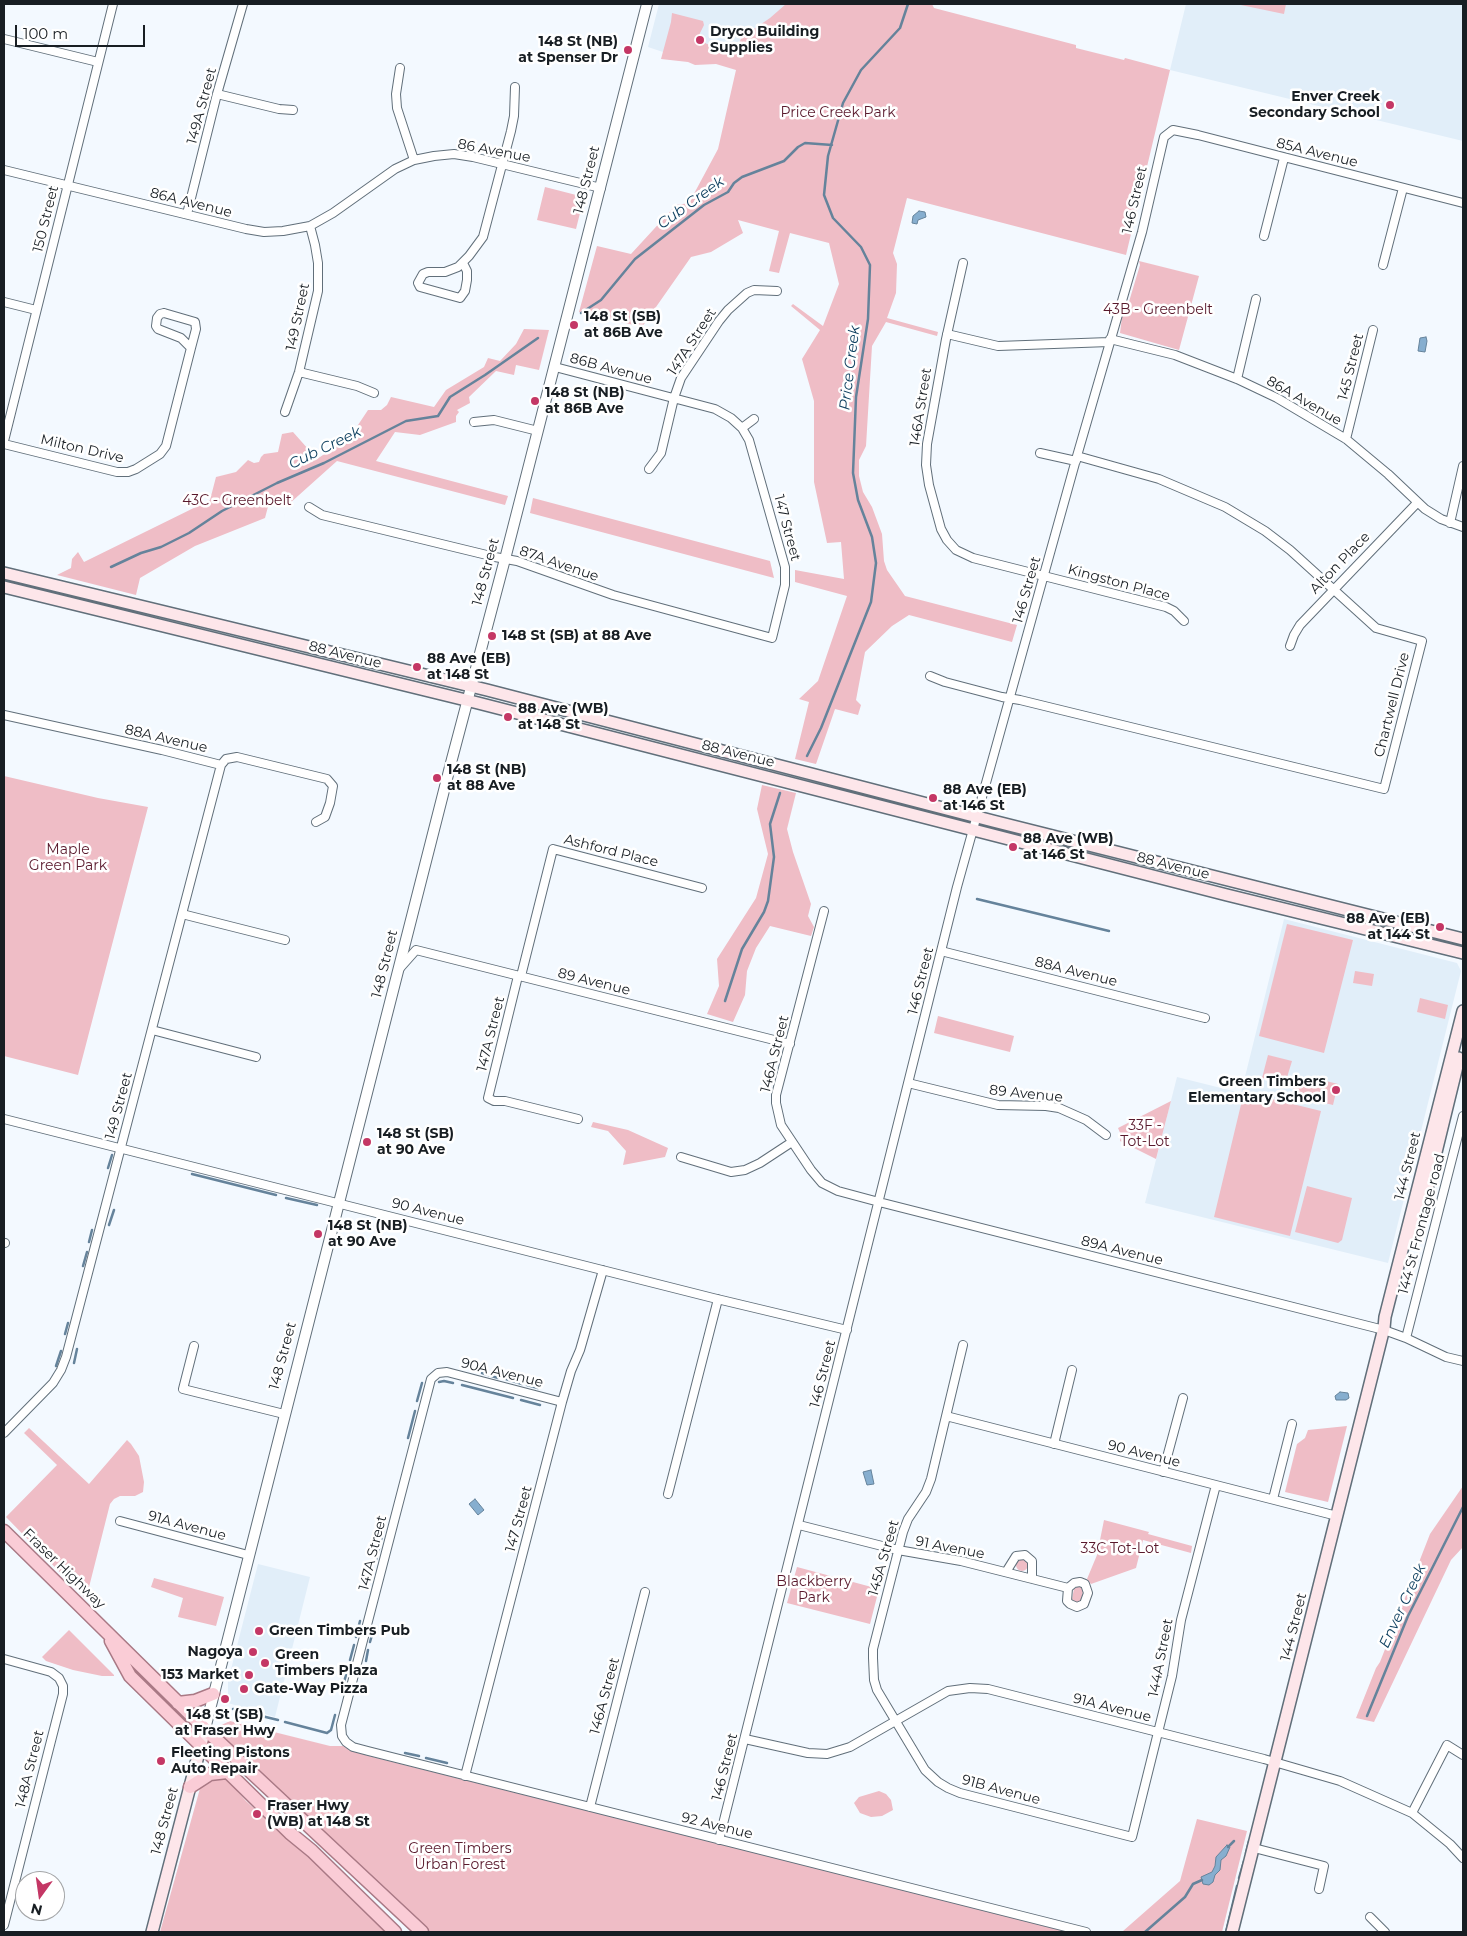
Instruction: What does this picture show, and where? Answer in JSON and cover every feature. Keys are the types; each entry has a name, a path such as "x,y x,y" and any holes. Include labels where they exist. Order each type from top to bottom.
{"main road":[{"name":"88 Avenue","path":"4,573 471,686 977,817 1463,939"},
{"name":"88 Avenue","path":"4,587 467,700 1227,895 1463,953"},
{"name":"144 Street","path":"1232,1932 1463,1011"},
{"name":"144 Street","path":"1384,1329 1390,1321 1406,1258 1417,1226 1463,1037"},
{"name":"Fraser Highway","path":"4,1531 205,1729 422,1932"},
{"name":"Fraser Highway","path":"103,1628 130,1676 227,1772 395,1932"},
{"path":"178,1703 195,1701 214,1694"},
{"name":"148 Street","path":"152,1932 205,1729"},
{"path":"190,1787 210,1774 227,1772"}],"street":[{"name":"150 Street","path":"4,443 113,4"},
{"name":"149A Street","path":"187,214 217,94 243,4"},
{"name":"148 Street","path":"205,1729 284,1414 400,968 467,700 506,559 647,4"},
{"path":"4,39 98,62"},
{"path":"400,68 396,94 397,108 414,160"},
{"path":"463,262 468,280 463,296 457,298 420,287 418,282 423,274 428,272 445,272 458,267 483,237 514,116 515,87"},
{"path":"217,94 279,109 293,110"},
{"name":"85A Avenue","path":"1165,134 1173,130 1184,132 1463,203"},
{"name":"146 Street","path":"719,1840 941,951 1044,576 1142,232 1165,134"},
{"name":"86 Avenue","path":"310,226 339,209 388,173 414,160 434,156 454,154 601,188"},
{"path":"1264,236 1284,158"},
{"name":"86A Avenue","path":"4,170 254,231 278,231 310,226"},
{"path":"1383,265 1403,188"},
{"name":"149 Street","path":"285,412 299,372 318,287 318,263 310,226"},
{"name":"146A Street","path":"956,550 946,540 941,529 931,495 926,465 929,427 963,263"},
{"name":"147A Street","path":"649,469 661,453 674,398 681,378 728,310 740,298 754,290 777,291"},
{"path":"1237,379 1256,299"},
{"path":"4,302 36,310"},
{"name":"Milton Drive","path":"4,443 117,472 128,472 136,469 160,454 166,446 196,329 195,322 164,313 159,315 156,322 158,329 181,338 191,348"},
{"name":"145 Street","path":"1346,439 1373,330"},
{"name":"86A Avenue","path":"947,334 998,346 1110,341 1175,355 1237,379 1277,398 1346,439 1388,474 1416,503 1433,515 1450,523 1463,526"},
{"name":"86B Avenue","path":"555,367 720,411 742,428"},
{"path":"299,372 357,386 374,393"},
{"path":"742,428 754,419"},
{"path":"474,422 494,420 538,431"},
{"name":"147 Street","path":"742,428 749,440 785,566 785,585 772,638"},
{"path":"1040,454 1077,458"},
{"name":"Chartwell Drive","path":"1010,698 1384,788 1422,641 1376,628 1302,560 1265,531 1225,507 1159,478 1077,458"},
{"path":"1450,523 1463,466"},
{"name":"Alton Place","path":"1290,646 1300,624 1416,503"},
{"name":"87A Avenue","path":"309,508 322,515 517,561 622,598 772,638"},
{"name":"Kingston Place","path":"956,550 973,558 1166,607 1174,611 1184,621"},
{"path":"930,676 945,682 1010,698"},
{"name":"88A Avenue","path":"4,715 162,750 220,765 228,758 237,757 327,779 333,786 330,802 325,817 316,822"},
{"name":"149 Street","path":"4,1433 46,1390 61,1370 71,1340 220,765"},
{"name":"Ashford Place","path":"519,976 553,849 702,888"},
{"name":"146A Street","path":"792,1142 778,1119 776,1103 824,911"},
{"path":"182,914 286,940"},
{"name":"89 Avenue","path":"400,968 416,950 790,1044"},
{"name":"88A Avenue","path":"941,951 1205,1018"},
{"name":"147A Street","path":"519,976 488,1098 494,1101 505,1101 578,1119"},
{"path":"152,1030 256,1057"},
{"name":"89 Avenue","path":"908,1083 998,1105 1059,1108 1086,1120 1106,1135"},
{"name":"144 St Frontage road","path":"1406,1338 1463,1116"},
{"name":"90 Avenue","path":"4,1119 847,1330"},
{"path":"681,1158 731,1172 745,1170 760,1163 792,1142"},
{"name":"89A Avenue","path":"792,1142 822,1183 838,1191 1384,1329 1446,1357 1463,1361"},
{"name":"147 Street","path":"465,1776 562,1402 571,1371 580,1350 603,1270"},
{"path":"668,1494 718,1299"},
{"name":"145A Street","path":"896,1721 877,1690 873,1669 873,1649 905,1525 926,1492 931,1479 963,1345"},
{"path":"194,1346 183,1389 284,1414"},
{"path":"1054,1444 1072,1370"},
{"name":"90A Avenue","path":"435,1375 447,1372 562,1402"},
{"name":"147A Street","path":"344,1739 341,1725 429,1384 435,1375"},
{"path":"1164,1472 1183,1398"},
{"name":"90 Avenue","path":"946,1416 1337,1516"},
{"path":"1273,1499 1292,1424"},
{"name":"144A Street","path":"1132,1837 1172,1676 1181,1620 1216,1485"},
{"name":"91A Avenue","path":"120,1521 248,1555"},
{"name":"91 Avenue","path":"798,1525 898,1550 961,1561 1068,1588"},
{"path":"1006,1572 1016,1556 1025,1555 1032,1562 1032,1579"},
{"name":"146A Street","path":"590,1807 646,1592"},
{"name":"148A Street","path":"4,1658 52,1672 59,1678 63,1686 4,1925"},
{"name":"91A Avenue","path":"745,1739 808,1753 827,1754 850,1747 948,1691 962,1688 994,1690 1275,1762 1340,1781 1412,1813 1450,1844 1463,1858"},
{"name":"91B Avenue","path":"896,1721 925,1770 948,1788 960,1793 1132,1837"},
{"name":"92 Avenue","path":"344,1739 350,1745 357,1748 1086,1932"},
{"path":"1412,1813 1447,1745 1463,1755"},
{"path":"1254,1848 1324,1866 1319,1889"},
{"path":"1370,1917 1385,1932"}],"shaded area":[{"name":"Dryco Building Supplies","path":"659,4 799,4 735,67 666,53 648,47"},
{"name":"Enver Creek Secondary School","path":"1186,4 1463,4 1463,141 1170,70"},
{"name":"Green Timbers Elementary School","path":"1284,919 1457,963 1461,971 1388,1263 1145,1203 1177,1077 1241,1093"},
{"path":"258,1564 310,1577 275,1717 228,1703 228,1681"}],"green space":[{"name":"Price Creek Park","path":"786,4 932,4 934,8 1076,45 1076,48 1170,70 1126,255 907,198 893,253 897,264 896,293 887,318 938,332 937,336 886,322 872,346 866,446 859,460 859,476 863,492 872,507 882,534 884,561 887,570 905,596 1017,625 1012,642 909,615 892,626 865,652 856,700 861,705 858,715 835,709 816,764 795,759 809,702 799,699 818,681 847,596 795,582 795,570 844,579 841,542 827,543 814,482 814,401 802,359 820,330 791,306 793,304 823,326 839,284 829,243 790,233 779,273 769,271 779,231 738,220 743,233 711,252 691,257 642,327 579,312 597,246 631,254 676,205 689,203 718,149 736,70 716,64 695,65 688,62 661,59 672,13 703,21 704,25 699,35 700,40 707,44 733,49 738,45 742,37 770,18"},
{"path":"1236,4 1286,4 1284,14"},
{"path":"545,187 584,197 576,229 537,220"},
{"name":"43B - Greenbelt","path":"1139,261 1199,276 1179,350 1120,333 1122,317 1125,315 1140,265"},
{"name":"43C - Greenbelt","path":"524,329 549,330 539,370 516,365 514,375 496,371 469,397 470,403 457,410 459,412 456,416 456,422 420,435 395,432 376,461 508,496 505,505 337,461 289,504 270,499 265,518 195,546 140,578 136,595 57,575 71,568 72,559 78,552 84,562 210,500 216,477 236,472 248,460 254,463 259,462 264,454 278,452 282,434 293,432 317,459 350,437 368,410 381,410 387,405 391,397 434,407 446,390 484,367 488,358 500,361 516,344"},
{"path":"533,498 770,561 774,578 530,513"},
{"name":"Maple Green Park","path":"4,776 98,798 148,807 78,1075 4,1056"},
{"path":"762,785 796,793 787,829 811,904 808,916 814,927 811,936 770,926 756,948 747,971 745,995 733,1022 707,1014 719,986 717,959 756,898 768,854 757,809"},
{"path":"1287,924 1353,940 1324,1053 1259,1036"},
{"path":"1355,971 1374,974 1372,986 1353,983"},
{"path":"1420,998 1448,1005 1445,1019 1417,1012"},
{"path":"938,1016 1014,1036 1010,1052 934,1033"},
{"path":"1268,1055 1292,1061 1285,1084 1262,1078"},
{"path":"1295,1080 1324,1088 1326,1081 1338,1084 1333,1105 1292,1095"},
{"path":"1244,1092 1321,1111 1290,1236 1214,1217"},
{"name":"33F - Tot-Lot","path":"1171,1101 1156,1159 1120,1141 1121,1135 1118,1128"},
{"path":"593,1122 628,1130 668,1148 665,1157 623,1165 626,1151 608,1131 591,1127"},
{"path":"1307,1186 1352,1198 1342,1240 1338,1243 1295,1232"},
{"path":"1347,1426 1328,1502 1285,1492 1297,1444 1305,1438 1308,1430"},
{"path":"29,1428 89,1484 127,1440 139,1456 144,1482 143,1492 135,1496 120,1496 110,1504 86,1599 6,1517 57,1465 24,1433"},
{"path":"1463,1486 1463,1547 1451,1560 1374,1722 1356,1718 1430,1534"},
{"name":"33C Tot-Lot","path":"1104,1520 1192,1546 1191,1553 1143,1540 1136,1568 1091,1584 1087,1579 1097,1555"},
{"path":"1020,1559 1024,1559 1028,1565 1024,1571 1020,1571 1016,1567 1016,1563"},
{"name":"Blackberry Park","path":"797,1567 879,1589 870,1624 787,1603"},
{"path":"154,1578 224,1597 216,1626 178,1617 183,1598 151,1587"},
{"path":"1081,1587 1083,1591 1081,1601 1076,1603 1072,1599 1074,1589"},
{"path":"69,1630 114,1676 102,1676 73,1670 46,1661 42,1657"},
{"name":"Green Timbers Urban Forest","path":"230,1721 330,1746 343,1746 355,1752 373,1757 1070,1932 426,1932 218,1733 217,1727"},
{"path":"211,1778 228,1780 246,1801 392,1932 160,1932 200,1788"},
{"path":"879,1791 886,1794 891,1800 893,1810 882,1816 871,1817 860,1813 854,1803 859,1797"},
{"path":"1197,1819 1247,1831 1222,1932 1123,1931 1180,1881"}],"water":[{"path":"919,211 925,212 926,217 918,220 917,224 912,223 913,216"},
{"path":"1426,337 1425,352 1418,351 1420,338"},
{"path":"1340,1392 1348,1393 1349,1398 1346,1400 1336,1400 1335,1396"},
{"path":"871,1470 874,1484 867,1485 863,1472"},
{"path":"475,1499 484,1510 478,1515 469,1504"},
{"path":"1227,1845 1230,1847 1226,1856 1221,1860 1220,1870 1215,1875 1213,1882 1209,1885 1203,1884 1201,1877 1212,1872 1216,1857"}],"waterway":[{"name":"Price Creek","path":"807,756 821,728 871,602 876,563 872,537 858,500 853,473 856,397 868,319 870,265 861,247 833,218 824,195 828,156 843,103 861,70 900,28 908,4"},
{"name":"Cub Creek","path":"581,313 601,300 635,259 704,205 728,192 734,183 742,177 784,161 798,147 805,143 832,145"},
{"name":"Cub Creek","path":"111,567 141,553 161,547 189,533 222,511 277,483 324,463 406,421 438,416 450,397 538,338"},
{"name":"Price Creek","path":"725,1001 742,949 764,912 768,901 774,857 770,824 780,793"},
{"path":"977,899 1109,931"},
{"path":"108,1168 112,1155"},
{"path":"192,1174 276,1195"},
{"path":"286,1198 317,1205"},
{"path":"109,1225 114,1210"},
{"path":"380,1221 404,1227"},
{"path":"89,1242 92,1230"},
{"path":"83,1266 87,1252"},
{"path":"65,1334 68,1323"},
{"path":"74,1363 77,1349"},
{"path":"56,1366 61,1351"},
{"path":"482,1373 498,1378"},
{"path":"506,1379 522,1384"},
{"path":"439,1382 453,1383"},
{"path":"417,1401 422,1383"},
{"path":"462,1385 513,1398"},
{"path":"527,1385 538,1388"},
{"path":"521,1400 540,1405"},
{"path":"408,1438 415,1411"},
{"name":"Enver Creek","path":"1367,1716 1408,1616 1463,1507"},
{"path":"376,1560 383,1532"},
{"path":"356,1637 360,1621"},
{"path":"370,1642 374,1628"},
{"path":"350,1660 354,1645"},
{"path":"366,1661 368,1650"},
{"path":"344,1682 348,1668"},
{"path":"357,1692 359,1686"},
{"path":"233,1709 278,1720"},
{"path":"285,1722 327,1733 331,1730 335,1715"},
{"path":"405,1753 419,1756"},
{"path":"426,1758 447,1763"},
{"name":"Enver Creek","path":"1228,1847 1234,1841"},
{"path":"1246,1853 1249,1841"},
{"path":"1239,1878 1244,1861"},
{"name":"Enver Creek","path":"1145,1932 1185,1897 1193,1884 1202,1880"},
{"path":"1226,1932 1237,1886"}],"place":[{"name":"Dryco Building Supplies","path":"700,40"},
{"name":"148 St (NB) at Spenser Dr","path":"628,50"},
{"name":"Enver Creek Secondary School","path":"1390,105"},
{"name":"148 St (SB) at 86B Ave","path":"574,325"},
{"name":"148 St (NB) at 86B Ave","path":"535,401"},
{"name":"148 St (SB) at 88 Ave","path":"492,636"},
{"name":"88 Ave (EB) at 148 St","path":"417,667"},
{"name":"88 Ave (WB) at 148 St","path":"508,717"},
{"name":"148 St (NB) at 88 Ave","path":"437,778"},
{"name":"88 Ave (EB) at 146 St","path":"933,798"},
{"name":"88 Ave (WB) at 146 St","path":"1013,847"},
{"name":"88 Ave (EB) at 144 St","path":"1440,927"},
{"name":"Green Timbers Elementary School","path":"1336,1090"},
{"name":"148 St (SB) at 90 Ave","path":"367,1142"},
{"name":"148 St (NB) at 90 Ave","path":"318,1234"},
{"name":"Green Timbers Pub","path":"259,1631"},
{"name":"Nagoya","path":"253,1652"},
{"name":"Green Timbers Plaza","path":"265,1663"},
{"name":"153 Market","path":"249,1675"},
{"name":"Gate-Way Pizza","path":"244,1689"},
{"name":"148 St (SB) at Fraser Hwy","path":"225,1699"},
{"name":"Fleeting Pistons Auto Repair","path":"161,1761"},
{"name":"Fraser Hwy (WB) at 148 St","path":"257,1814"}]}
